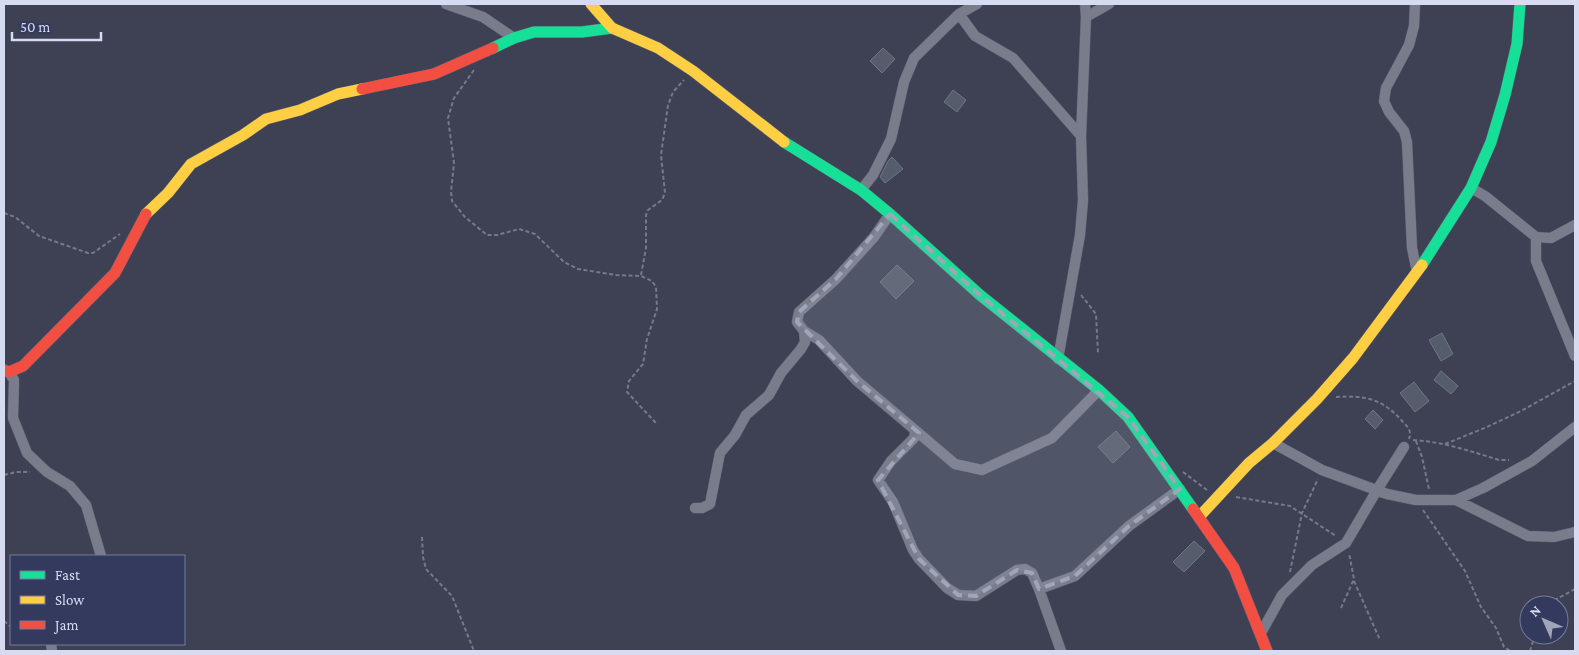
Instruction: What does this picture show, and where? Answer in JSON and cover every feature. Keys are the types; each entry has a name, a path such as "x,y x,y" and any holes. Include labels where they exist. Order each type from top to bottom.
{"street":[{"path":"446,4 483,18 514,38"},
{"path":"591,4 612,28 658,48 693,71 777,138 861,190 980,295 1099,390 1128,417 1234,568 1267,651"},
{"path":"861,190 873,175 891,139 904,82 914,58 959,14 977,4"},
{"path":"1058,358 1080,235 1082,200 1081,136 1086,17 1084,4"},
{"path":"1086,17 1109,4"},
{"path":"1414,4 1414,26 1408,45 1386,88 1384,101 1389,112 1404,131 1407,142 1412,248 1417,272"},
{"path":"1199,517 1249,464 1317,398 1353,358 1417,272 1471,188 1491,142 1505,95 1517,44 1520,4"},
{"path":"959,14 975,36 1013,58 1081,136"},
{"path":"101,555 86,505 70,486 48,472 27,453 13,418 14,380 6,371 24,366 116,273 144,216 168,192 191,164 244,135 266,119 300,110 338,94 434,74 514,38 534,32 582,32 612,28"},
{"path":"1471,188 1485,196 1536,237 1551,238 1575,225"},
{"path":"890,214 874,237 836,279 799,312 797,322 804,331 819,340 857,381 915,430 956,464 982,470 1052,438 1099,390"},
{"path":"1536,237 1536,261 1575,356"},
{"path":"695,508 702,508 710,504 720,453 735,435 746,415 770,395 781,373 805,342 804,331"},
{"path":"1456,500 1483,488 1532,461 1575,427"},
{"path":"915,430 914,438 891,461 878,480 892,502 919,560 947,588 958,595 976,596 1017,570 1025,569 1032,573 1061,651"},
{"path":"1273,442 1322,470 1387,494 1416,500 1456,500 1528,536 1554,537 1575,532"},
{"path":"1261,633 1282,595 1312,565 1346,544 1404,447"},
{"path":"1039,589 1075,576 1129,526 1180,489"}],"path":[{"path":"475,70 454,98 448,118 454,163 452,201 465,217 487,235 497,235 519,229 535,234 564,262 578,269 616,275 641,276 652,281 656,287 657,309 647,338 643,364 629,381 627,392 656,423"},
{"path":"641,276 646,248 646,214 648,210 662,200 665,193 661,155 668,105 673,92 693,71"},
{"path":"4,213 16,217 39,236 88,253 93,253 122,232"},
{"path":"1072,280 1096,314 1098,353"},
{"path":"1445,444 1521,411 1575,381"},
{"path":"1317,398 1372,399 1386,404 1396,413 1409,428 1409,440 1433,441 1499,460 1532,461"},
{"path":"1416,441 1422,457 1429,499"},
{"path":"1181,470 1209,492 1223,492 1236,497 1290,506 1346,544 1351,559 1354,579 1380,640"},
{"path":"1282,595 1288,578 1302,513 1322,470"},
{"path":"4,475 16,472 48,472"},
{"path":"1416,500 1465,571 1481,608 1496,628 1504,647 1510,651"},
{"path":"422,537 426,569 452,596 474,651"},
{"path":"1341,608 1354,579"},
{"path":"1564,595 1575,589"}],"highlighted area":[{"path":"890,214 980,295 1128,417 1180,489 1129,526 1075,576 1039,589 1032,573 1017,570 976,596 958,595 919,559 878,480 919,433 857,381 797,322 799,312 836,279"}],"building":[{"path":"883,48 895,59 882,73 870,61"},
{"path":"953,90 966,100 957,112 944,102"},
{"path":"892,157 903,169 885,183 880,177"},
{"path":"897,265 914,281 896,299 880,282"},
{"path":"1442,333 1453,354 1441,361 1429,340"},
{"path":"1441,371 1458,386 1451,394 1434,380"},
{"path":"1414,382 1429,401 1415,412 1400,393"},
{"path":"1373,410 1383,420 1375,429 1365,419"},
{"path":"1116,431 1130,447 1113,463 1098,447"},
{"path":"1194,541 1205,551 1184,572 1173,562"}],"traffic: fast":[{"path":"1422,265 1471,188 1491,142 1517,44 1520,4"},
{"path":"493,48 514,38 534,32 582,32 612,28"},
{"path":"784,142 861,190 980,295 1099,390 1128,417 1193,509"}],"traffic: slow":[{"path":"591,4 612,28 658,48 693,71 784,142"},
{"path":"146,214 168,193 191,164 243,135 266,119 300,110 338,94 362,89"},
{"path":"1199,517 1249,463 1273,443 1317,399 1353,358 1422,265"}],"traffic: jam":[{"path":"362,89 434,74 493,48"},
{"path":"4,370 9,372 23,366 115,273 146,214"},
{"path":"1193,509 1234,568 1267,651"}]}
